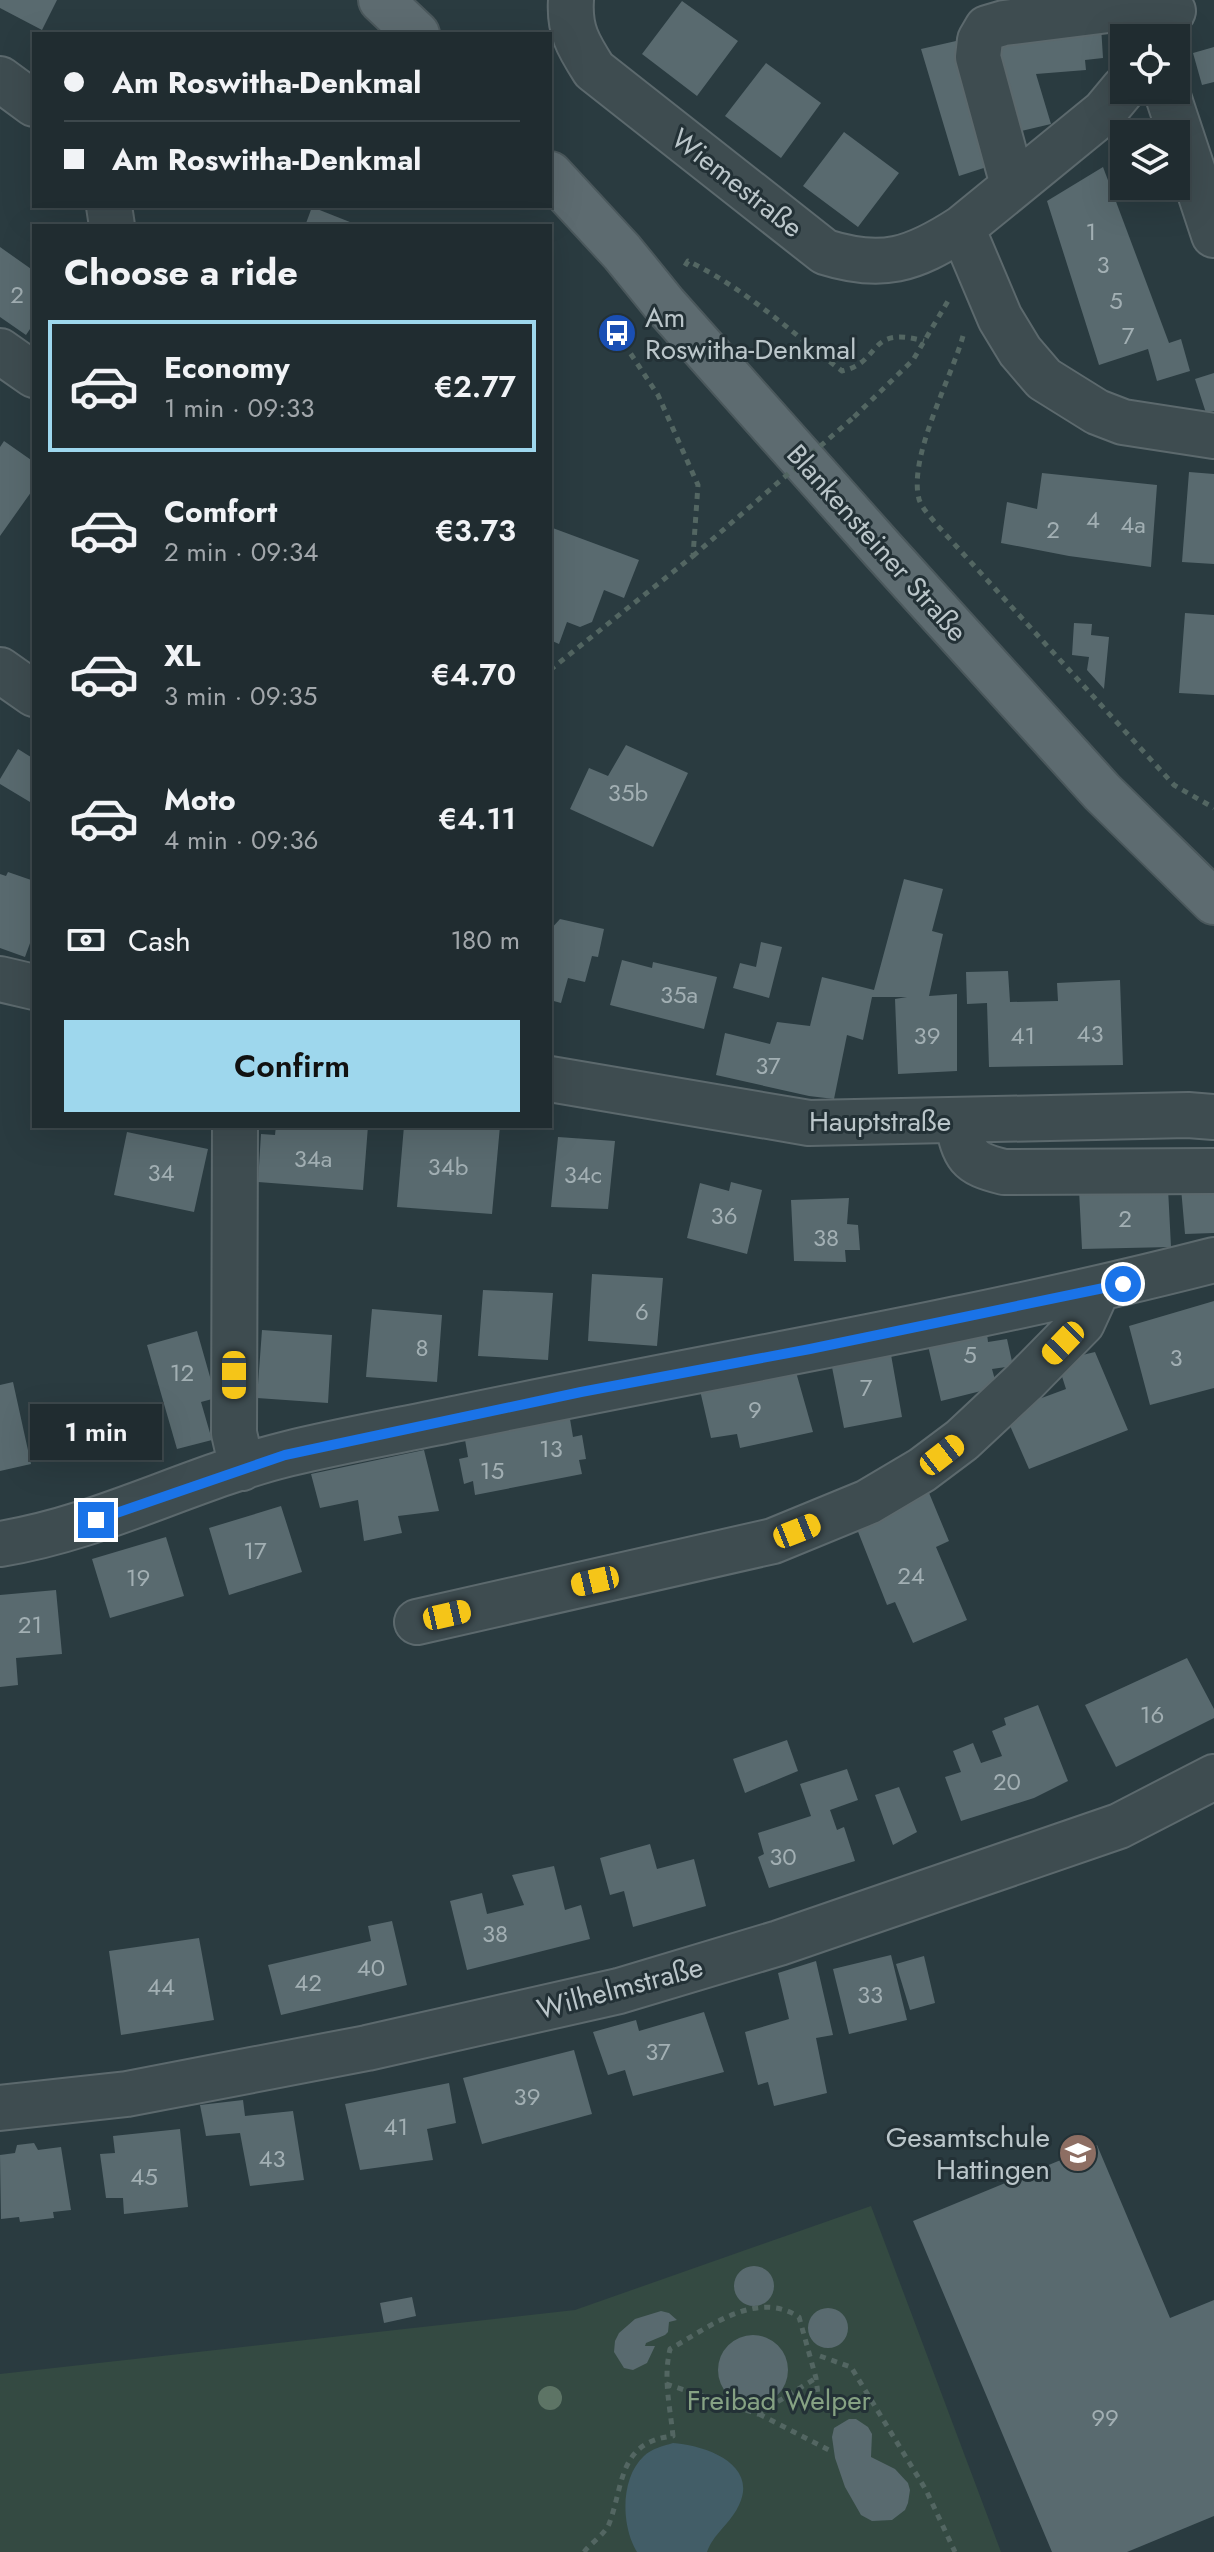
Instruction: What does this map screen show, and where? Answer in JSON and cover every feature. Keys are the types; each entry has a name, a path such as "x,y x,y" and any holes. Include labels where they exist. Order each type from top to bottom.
{"main road":[{"path":"381,0 415,32"},
{"name":"Blankensteiner Straße","path":"552,176 861,526 1102,792 1214,902"}],"street":[{"name":"Wiemestraße","path":"571,0 576,42 594,70 825,252 855,261 885,262 930,249 962,228 1013,185"},
{"path":"1111,104 1046,162 1013,185 978,57 980,40 987,28 1004,23 1140,6 1170,16"},
{"path":"0,79 32,103"},
{"path":"1171,104 1214,235"},
{"path":"962,228 1000,318 1020,351 1044,379 1097,412 1123,422 1214,436"},
{"path":"0,351 32,374"},
{"path":"0,670 32,693"},
{"path":"0,979 32,987"},
{"name":"Hauptstraße","path":"552,1079 809,1123 1214,1117"},
{"path":"957,1121 964,1152 978,1166 1004,1172 1214,1171"},
{"path":"235,1128 234,1433 242,1468"},
{"path":"0,1544 96,1520 285,1455 565,1395 1092,1291 1214,1260"},
{"path":"417,1622 773,1541 868,1502 932,1463 962,1440 1024,1382 1082,1323 1093,1299 1092,1291"},
{"name":"Wilhelmstraße","path":"0,2108 127,2094 367,2048 619,1991 779,1943 1119,1826 1214,1777"}],"path":[{"path":"688,261 718,275 770,312 842,371 856,368 882,341 900,335 924,341"},
{"path":"552,668 693,556 854,417 913,360 949,297 981,272"},
{"path":"964,332 956,361 925,438 917,485 920,503 1174,785 1214,808"},
{"path":"617,333 658,395 698,485 693,556"},
{"path":"584,2552 608,2528 626,2465 648,2443 660,2437 673,2436 666,2384 670,2349 742,2309 785,2308 799,2317 816,2378 819,2403"},
{"path":"820,2356 851,2367 926,2490 955,2552"},
{"path":"758,2414 816,2378"},
{"path":"666,2384 758,2414 831,2451"}],"green space":[{"name":"Freibad Welper","path":"871,2206 1001,2552 0,2552 0,2374 575,2310"}],"water":[{"path":"673,2443 712,2452 735,2467 743,2490 739,2505 707,2552 637,2552 628,2529 627,2489 636,2465 647,2454"}],"building":[{"path":"0,0 57,0 42,30 0,8"},
{"path":"682,1 738,41 697,96 642,54"},
{"path":"1101,26 1103,58 1085,60 1086,70 1036,74 1051,124 1017,132 995,42"},
{"path":"956,41 993,165 959,176 921,49"},
{"path":"1214,47 1214,82 1202,85 1193,53"},
{"path":"766,63 821,103 781,158 725,116"},
{"path":"844,132 899,173 858,227 803,186"},
{"path":"1103,167 1110,186 1110,200 1115,200 1169,343 1181,339 1190,371 1157,381 1148,349 1099,365 1047,201"},
{"path":"312,208 315,208 355,224 306,224"},
{"path":"0,247 32,270 32,326 26,335 0,317"},
{"path":"1214,373 1214,411 1206,413 1195,379"},
{"path":"4,441 32,461 32,491 0,536 0,447"},
{"path":"1189,472 1214,474 1214,564 1182,562"},
{"path":"1042,473 1157,485 1151,567 1001,543 1007,502 1037,509"},
{"path":"552,528 639,560 624,598 604,590 592,622 580,627 567,622 559,644 552,641"},
{"path":"1185,613 1214,615 1214,695 1179,693"},
{"path":"1074,623 1092,624 1091,635 1109,637 1104,689 1087,670 1089,657 1072,655"},
{"path":"626,745 688,773 653,847 570,809 589,768 608,776"},
{"path":"18,749 32,758 30,802 0,784"},
{"path":"8,872 32,880 32,938 25,957 0,948 0,874 6,876"},
{"path":"904,879 943,889 932,931 943,934 929,996 957,994 957,1071 898,1074 895,999 907,997 872,997 863,1040 847,1035 834,1099 716,1075 725,1033 770,1044 777,1022 810,1026 822,977 874,990"},
{"path":"560,919 604,929 598,957 592,956 585,982 568,978 561,1003 552,1001 552,928"},
{"path":"761,942 782,947 769,998 733,988 740,963 756,967"},
{"path":"622,960 652,968 653,962 717,977 704,1029 610,1005"},
{"path":"1008,971 1010,1002 1058,1001 1057,983 1120,980 1123,1065 989,1067 987,1003 967,1004 966,972"},
{"path":"276,1128 368,1128 363,1190 258,1182 261,1134 275,1135"},
{"path":"404,1128 500,1128 492,1214 397,1207"},
{"path":"127,1132 208,1149 194,1212 114,1195"},
{"path":"558,1137 615,1141 608,1209 551,1207"},
{"path":"731,1182 762,1190 747,1254 687,1238 700,1183 729,1191"},
{"path":"1214,1187 1214,1233 1185,1234 1181,1188"},
{"path":"1168,1188 1171,1247 1082,1249 1079,1190"},
{"path":"849,1198 847,1224 858,1225 860,1250 845,1250 846,1262 794,1261 791,1200"},
{"path":"592,1274 663,1278 657,1346 588,1341"},
{"path":"483,1290 553,1293 548,1360 478,1356"},
{"path":"1214,1301 1214,1388 1150,1405 1129,1326"},
{"path":"372,1309 442,1315 437,1382 366,1377"},
{"path":"986,1326 988,1342 1007,1339 1013,1366 992,1369 997,1387 941,1401 926,1337"},
{"path":"262,1330 332,1335 328,1403 257,1398"},
{"path":"197,1331 216,1398 201,1402 212,1440 177,1449 147,1345"},
{"path":"890,1349 902,1417 844,1428 830,1357"},
{"path":"1095,1352 1128,1430 1029,1469 1004,1412 1066,1389 1057,1361"},
{"path":"794,1365 813,1432 740,1448 737,1434 711,1438 699,1386"},
{"path":"13,1382 31,1464 0,1471 0,1385"},
{"path":"569,1413 573,1437 582,1435 586,1459 579,1460 582,1474 475,1495 473,1481 464,1484 459,1459 468,1457 464,1434 493,1428 495,1434 542,1424 541,1418"},
{"path":"424,1450 439,1511 398,1516 402,1533 364,1541 358,1500 320,1508 311,1474"},
{"path":"927,1488 949,1541 936,1547 967,1620 913,1643 895,1602 887,1605 853,1519"},
{"path":"281,1506 302,1572 229,1595 209,1528"},
{"path":"166,1537 184,1596 110,1618 92,1559"},
{"path":"56,1590 62,1654 16,1658 18,1685 0,1687 0,1595"},
{"path":"1187,1658 1214,1709 1214,1718 1116,1767 1085,1705"},
{"path":"1038,1705 1068,1781 1034,1798 961,1821 945,1777 961,1772 953,1751 973,1743 981,1763 1002,1756 992,1731 1006,1725 1004,1718"},
{"path":"787,1740 798,1771 745,1793 733,1759"},
{"path":"847,1769 858,1800 830,1810 837,1830 844,1827 855,1861 769,1888 758,1857 764,1854 758,1833 811,1816 800,1784"},
{"path":"899,1787 917,1832 893,1845 875,1795"},
{"path":"650,1844 657,1869 694,1859 706,1906 633,1927 624,1891 610,1895 600,1858"},
{"path":"554,1866 565,1910 581,1905 590,1939 467,1970 450,1901 482,1893 487,1914 524,1905 512,1875"},
{"path":"392,1921 407,1985 281,2015 268,1965 371,1941 368,1926"},
{"path":"199,1938 214,2020 121,2035 109,1951"},
{"path":"891,1955 907,2020 849,2034 833,1969"},
{"path":"924,1956 935,2003 910,2010 896,1964"},
{"path":"816,1961 833,2035 816,2038 827,2093 774,2106 768,2082 758,2085 745,2032 789,2019 778,1973"},
{"path":"704,2012 724,2072 633,2096 625,2070 608,2075 593,2032 636,2020 639,2031"},
{"path":"574,2050 592,2114 482,2144 463,2078"},
{"path":"449,2083 456,2123 427,2129 433,2160 360,2170 345,2104"},
{"path":"243,2100 245,2116 293,2111 304,2180 250,2186 240,2133 206,2136 200,2105"},
{"path":"180,2129 188,2207 124,2214 123,2198 106,2198 100,2154 115,2153 113,2136"},
{"path":"34,2143 38,2150 61,2147 71,2210 53,2212 54,2218 20,2222 19,2217 1,2219 0,2155 15,2153 17,2145"},
{"path":"1097,2145 1170,2318 1214,2300 1214,2516 1127,2552 1052,2552 913,2221"},
{"path":"754,2266 768,2272 774,2286 768,2300 754,2306 740,2300 734,2286 740,2272"},
{"path":"412,2297 416,2316 384,2323 380,2303"},
{"path":"828,2308 842,2314 848,2328 842,2342 828,2348 814,2342 808,2328 814,2314"},
{"path":"661,2311 677,2320 669,2322 665,2335 646,2343 645,2346 655,2346 647,2363 633,2370 624,2368 614,2352 619,2333 635,2319"},
{"path":"753,2335 778,2345 788,2370 778,2395 753,2405 728,2395 718,2370 728,2345"},
{"path":"849,2419 856,2419 868,2427 872,2434 871,2457 895,2469 908,2483 910,2490 905,2510 892,2520 872,2521 861,2515 845,2487 832,2437 834,2428"}],"place":[{"name":"Am Roswitha-Denkmal","path":"617,333"},
{"name":"Gesamtschule Hattingen","path":"1078,2153"}],"route":[{"path":"96,1520 285,1455 581,1392 810,1349 1123,1284"}]}
